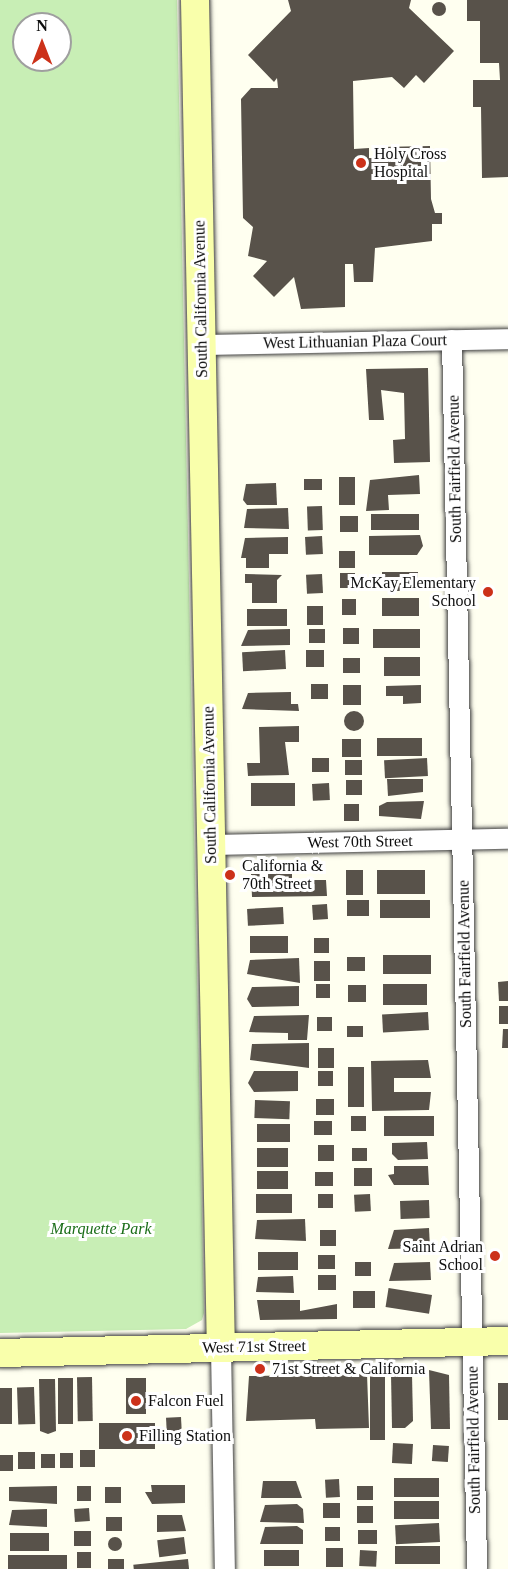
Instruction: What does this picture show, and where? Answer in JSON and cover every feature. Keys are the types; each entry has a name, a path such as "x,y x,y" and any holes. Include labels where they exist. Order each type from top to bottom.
{"street":[{"name":"South California Avenue","path":"195,0 225,1569"},
{"name":"West Lithuanian Plaza Court","path":"202,345 508,339"},
{"name":"South Fairfield Avenue","path":"452,340 477,1569"},
{"name":"West 70th Street","path":"211,845 508,839"},
{"name":"West 71st Street","path":"0,1353 508,1341"}],"green space":[{"name":"Marquette Park","path":"0,0 177,0 204,1313 202,1320 186,1329 0,1333"}],"building":[{"name":"Holy Cross Hospital","path":"288,0 411,0 409,8 454,51 424,83 416,75 404,88 392,77 353,81 354,149 369,148 369,158 379,158 379,147 430,146 431,199 435,213 442,213 442,224 432,224 432,241 375,248 373,282 354,282 353,264 345,264 345,307 301,309 294,277 274,297 253,276 267,261 248,256 253,227 243,218 241,99 251,88 278,88 277,78 274,82 248,55 291,11"},
{"path":"467,0 508,0 508,177 482,178 481,107 473,107 473,80 500,80 499,63 480,63 480,21 467,21"},
{"path":"436,2 442,2 446,9 442,16 436,16 432,12 432,6"},
{"path":"428,368 430,462 394,463 393,440 405,439 404,393 381,390 384,420 369,420 366,369"},
{"path":"419,475 420,494 388,495 389,510 366,511 370,480"},
{"path":"339,477 355,477 355,505 339,505"},
{"path":"304,479 322,479 322,490 304,490"},
{"path":"276,483 277,505 247,505 243,500 246,484"},
{"path":"322,506 323,530 308,531 307,507"},
{"path":"288,508 289,529 244,528 247,509"},
{"path":"371,514 419,514 419,530 371,530"},
{"path":"340,516 358,516 358,532 340,532"},
{"path":"420,535 423,546 417,555 369,555 369,536"},
{"path":"322,536 323,554 306,555 305,537"},
{"path":"288,537 288,554 269,554 269,568 246,568 246,558 241,558 245,538"},
{"path":"339,551 355,551 355,568 339,568"},
{"path":"382,572 418,572 418,591 382,591"},
{"path":"340,573 355,573 355,588 340,588"},
{"path":"245,574 282,575 277,580 277,603 252,603 252,583 245,583"},
{"path":"322,574 323,593 307,594 306,575"},
{"path":"382,598 419,598 419,616 382,616"},
{"path":"342,599 356,599 356,615 342,615"},
{"path":"307,606 323,606 323,625 307,625"},
{"path":"247,609 287,609 287,626 247,626"},
{"path":"343,628 359,628 359,644 343,644"},
{"path":"290,629 290,645 241,646 248,630"},
{"path":"309,629 325,629 325,643 309,643"},
{"path":"373,629 420,629 420,648 373,648"},
{"path":"285,650 286,669 243,671 242,652"},
{"path":"306,650 324,650 324,667 306,667"},
{"path":"384,657 420,657 420,676 384,676"},
{"path":"343,658 360,658 360,673 343,673"},
{"path":"311,684 328,684 328,699 311,699"},
{"path":"343,685 361,685 361,705 343,705"},
{"path":"421,685 421,703 403,704 403,696 386,696 386,686"},
{"path":"291,692 291,704 298,704 299,711 242,709 248,693"},
{"path":"350,711 358,711 364,717 364,725 358,731 350,731 344,725 344,717"},
{"path":"299,726 299,742 285,742 289,775 248,776 247,763 260,763 259,727"},
{"path":"377,738 422,738 422,756 377,756"},
{"path":"342,739 361,739 361,757 342,757"},
{"path":"312,758 329,758 329,772 312,772"},
{"path":"427,758 428,776 385,778 384,760"},
{"path":"345,760 362,760 362,775 345,775"},
{"path":"387,779 423,779 423,792 388,796"},
{"path":"346,780 362,780 362,795 346,795"},
{"path":"251,783 295,783 295,806 251,806"},
{"path":"329,783 330,800 313,801 312,784"},
{"path":"424,801 421,819 379,816 379,806 387,802"},
{"path":"344,804 359,804 359,821 344,821"},
{"path":"346,870 363,870 363,895 346,895"},
{"path":"377,870 425,870 425,894 377,894"},
{"path":"292,873 292,880 326,880 327,896 252,897 251,874"},
{"path":"347,900 369,900 369,916 347,916"},
{"path":"380,900 430,900 430,918 380,918"},
{"path":"327,904 328,919 313,920 312,905"},
{"path":"283,907 284,924 248,926 247,909"},
{"path":"250,936 288,936 288,953 250,953"},
{"path":"314,938 329,938 329,953 314,953"},
{"path":"383,955 431,955 431,974 383,974"},
{"path":"347,957 365,957 365,971 347,971"},
{"path":"299,958 300,983 247,974 250,960"},
{"path":"314,961 330,961 330,981 314,981"},
{"path":"508,981 508,1001 499,1001 498,982"},
{"path":"316,984 330,984 330,998 316,998"},
{"path":"383,984 427,984 427,1005 383,1005"},
{"path":"348,985 366,985 366,1002 348,1002"},
{"path":"299,986 299,1006 252,1007 247,999 252,987"},
{"path":"499,1006 508,1006 508,1024 499,1024"},
{"path":"428,1012 429,1030 383,1032 382,1014"},
{"path":"309,1015 307,1040 288,1040 288,1033 249,1032 254,1016"},
{"path":"317,1017 332,1017 332,1031 317,1031"},
{"path":"347,1026 363,1026 363,1037 347,1037"},
{"path":"503,1029 508,1029 508,1048 502,1048"},
{"path":"309,1043 309,1068 250,1060 252,1044"},
{"path":"318,1048 334,1048 334,1068 318,1068"},
{"path":"428,1060 431,1078 394,1078 394,1092 431,1092 429,1110 372,1111 371,1061"},
{"path":"348,1067 364,1067 364,1107 348,1107"},
{"path":"254,1071 298,1071 298,1091 254,1092 248,1083"},
{"path":"318,1071 333,1071 333,1086 318,1086"},
{"path":"316,1099 334,1099 334,1115 316,1115"},
{"path":"255,1100 290,1101 289,1119 254,1118"},
{"path":"351,1116 366,1116 366,1131 351,1131"},
{"path":"384,1116 434,1116 434,1136 384,1136"},
{"path":"314,1121 332,1121 332,1135 314,1135"},
{"path":"257,1124 290,1124 290,1142 257,1142"},
{"path":"427,1142 428,1159 398,1160 392,1154 392,1143"},
{"path":"318,1145 334,1145 334,1161 318,1161"},
{"path":"257,1148 288,1148 288,1167 257,1167"},
{"path":"352,1148 367,1148 367,1161 352,1161"},
{"path":"394,1166 428,1166 429,1185 394,1185 388,1175 394,1174"},
{"path":"354,1168 372,1168 372,1186 354,1186"},
{"path":"257,1171 288,1171 288,1189 257,1189"},
{"path":"315,1172 333,1172 333,1186 315,1186"},
{"path":"256,1194 292,1194 292,1213 256,1213"},
{"path":"318,1194 333,1194 333,1208 318,1208"},
{"path":"370,1194 371,1211 355,1212 354,1195"},
{"path":"429,1200 430,1218 401,1219 400,1201"},
{"path":"305,1219 306,1241 255,1239 257,1220"},
{"path":"429,1228 430,1248 388,1249 394,1230"},
{"path":"320,1230 336,1230 336,1246 320,1246"},
{"path":"258,1252 298,1252 298,1270 258,1270"},
{"path":"318,1255 335,1255 335,1269 318,1269"},
{"path":"355,1262 371,1262 371,1276 355,1276"},
{"path":"430,1262 431,1280 389,1281 394,1263"},
{"path":"318,1275 336,1275 336,1290 318,1290"},
{"path":"293,1276 294,1293 256,1292 258,1277"},
{"path":"389,1288 432,1295 429,1314 386,1307"},
{"path":"353,1291 375,1291 375,1308 353,1308"},
{"path":"257,1300 300,1300 300,1311 337,1304 337,1319 260,1320"},
{"path":"429,1370 449,1375 450,1429 431,1429"},
{"path":"370,1371 385,1371 385,1440 370,1440"},
{"path":"367,1374 369,1428 316,1429 315,1419 246,1421 249,1376"},
{"path":"391,1374 412,1374 413,1421 405,1428 392,1428"},
{"path":"77,1377 92,1377 93,1421 78,1421"},
{"path":"58,1378 73,1378 73,1424 58,1424"},
{"name":"Falcon Fuel","path":"126,1378 146,1378 146,1414 126,1414"},
{"path":"39,1379 55,1379 56,1431 48,1434 40,1431"},
{"path":"498,1383 508,1383 508,1420 498,1420"},
{"path":"34,1387 35,1424 18,1425 17,1388"},
{"path":"0,1388 12,1388 12,1424 0,1424"},
{"path":"181,1417 182,1436 167,1437 166,1418"},
{"name":"Filling Station","path":"99,1423 155,1423 155,1449 99,1449"},
{"path":"393,1443 413,1444 412,1464 392,1463"},
{"path":"433,1445 449,1446 448,1462 432,1461"},
{"path":"80,1450 95,1450 95,1467 80,1467"},
{"path":"18,1452 35,1452 35,1469 18,1469"},
{"path":"60,1453 73,1453 73,1468 60,1468"},
{"path":"41,1454 55,1454 55,1468 41,1468"},
{"path":"0,1455 13,1455 13,1471 0,1471"},
{"path":"394,1478 439,1478 439,1497 394,1497"},
{"path":"339,1479 340,1497 326,1498 325,1480"},
{"path":"263,1481 296,1481 302,1498 261,1498"},
{"path":"151,1485 185,1485 185,1503 152,1504 145,1492 152,1492"},
{"path":"57,1486 57,1504 9,1501 9,1487"},
{"path":"77,1486 91,1486 91,1501 77,1501"},
{"path":"357,1486 373,1486 373,1500 357,1500"},
{"path":"105,1487 121,1487 121,1503 105,1503"},
{"path":"394,1501 439,1501 439,1519 394,1519"},
{"path":"323,1503 340,1503 340,1518 323,1518"},
{"path":"297,1504 303,1509 304,1523 260,1522 265,1505"},
{"path":"357,1506 373,1506 373,1523 357,1523"},
{"path":"89,1508 90,1521 75,1522 74,1509"},
{"path":"47,1509 47,1527 9,1525 12,1510"},
{"path":"157,1515 182,1515 186,1531 157,1532"},
{"path":"106,1517 122,1517 122,1531 106,1531"},
{"path":"439,1523 440,1542 396,1544 395,1525"},
{"path":"297,1526 303,1530 303,1544 260,1544 265,1527"},
{"path":"325,1527 340,1527 340,1541 325,1541"},
{"path":"358,1530 377,1530 377,1544 358,1544"},
{"path":"74,1531 91,1531 91,1546 74,1546"},
{"path":"10,1533 49,1533 49,1551 10,1551"},
{"path":"115,1537 120,1539 122,1544 120,1549 115,1551 110,1549 108,1544 110,1539"},
{"path":"184,1537 186,1554 159,1557 157,1540"},
{"path":"395,1546 440,1546 440,1564 395,1564"},
{"path":"326,1548 343,1548 343,1567 326,1567"},
{"path":"264,1550 299,1550 299,1566 264,1566"},
{"path":"360,1550 377,1551 376,1567 359,1566"},
{"path":"77,1552 91,1552 91,1568 77,1568"},
{"path":"8,1555 67,1555 67,1569 8,1569"},
{"path":"108,1559 124,1559 124,1569 108,1569"},
{"path":"188,1559 189,1569 134,1569 133,1565"}],"place":[{"name":"Holy Cross Hospital","path":"361,163"},
{"name":"McKay Elementary School","path":"488,592"},
{"name":"California & 70th Street","path":"230,875"},
{"name":"Saint Adrian School","path":"495,1256"},
{"name":"71st Street & California","path":"260,1369"},
{"name":"Falcon Fuel","path":"136,1401"},
{"name":"Filling Station","path":"127,1436"}]}
